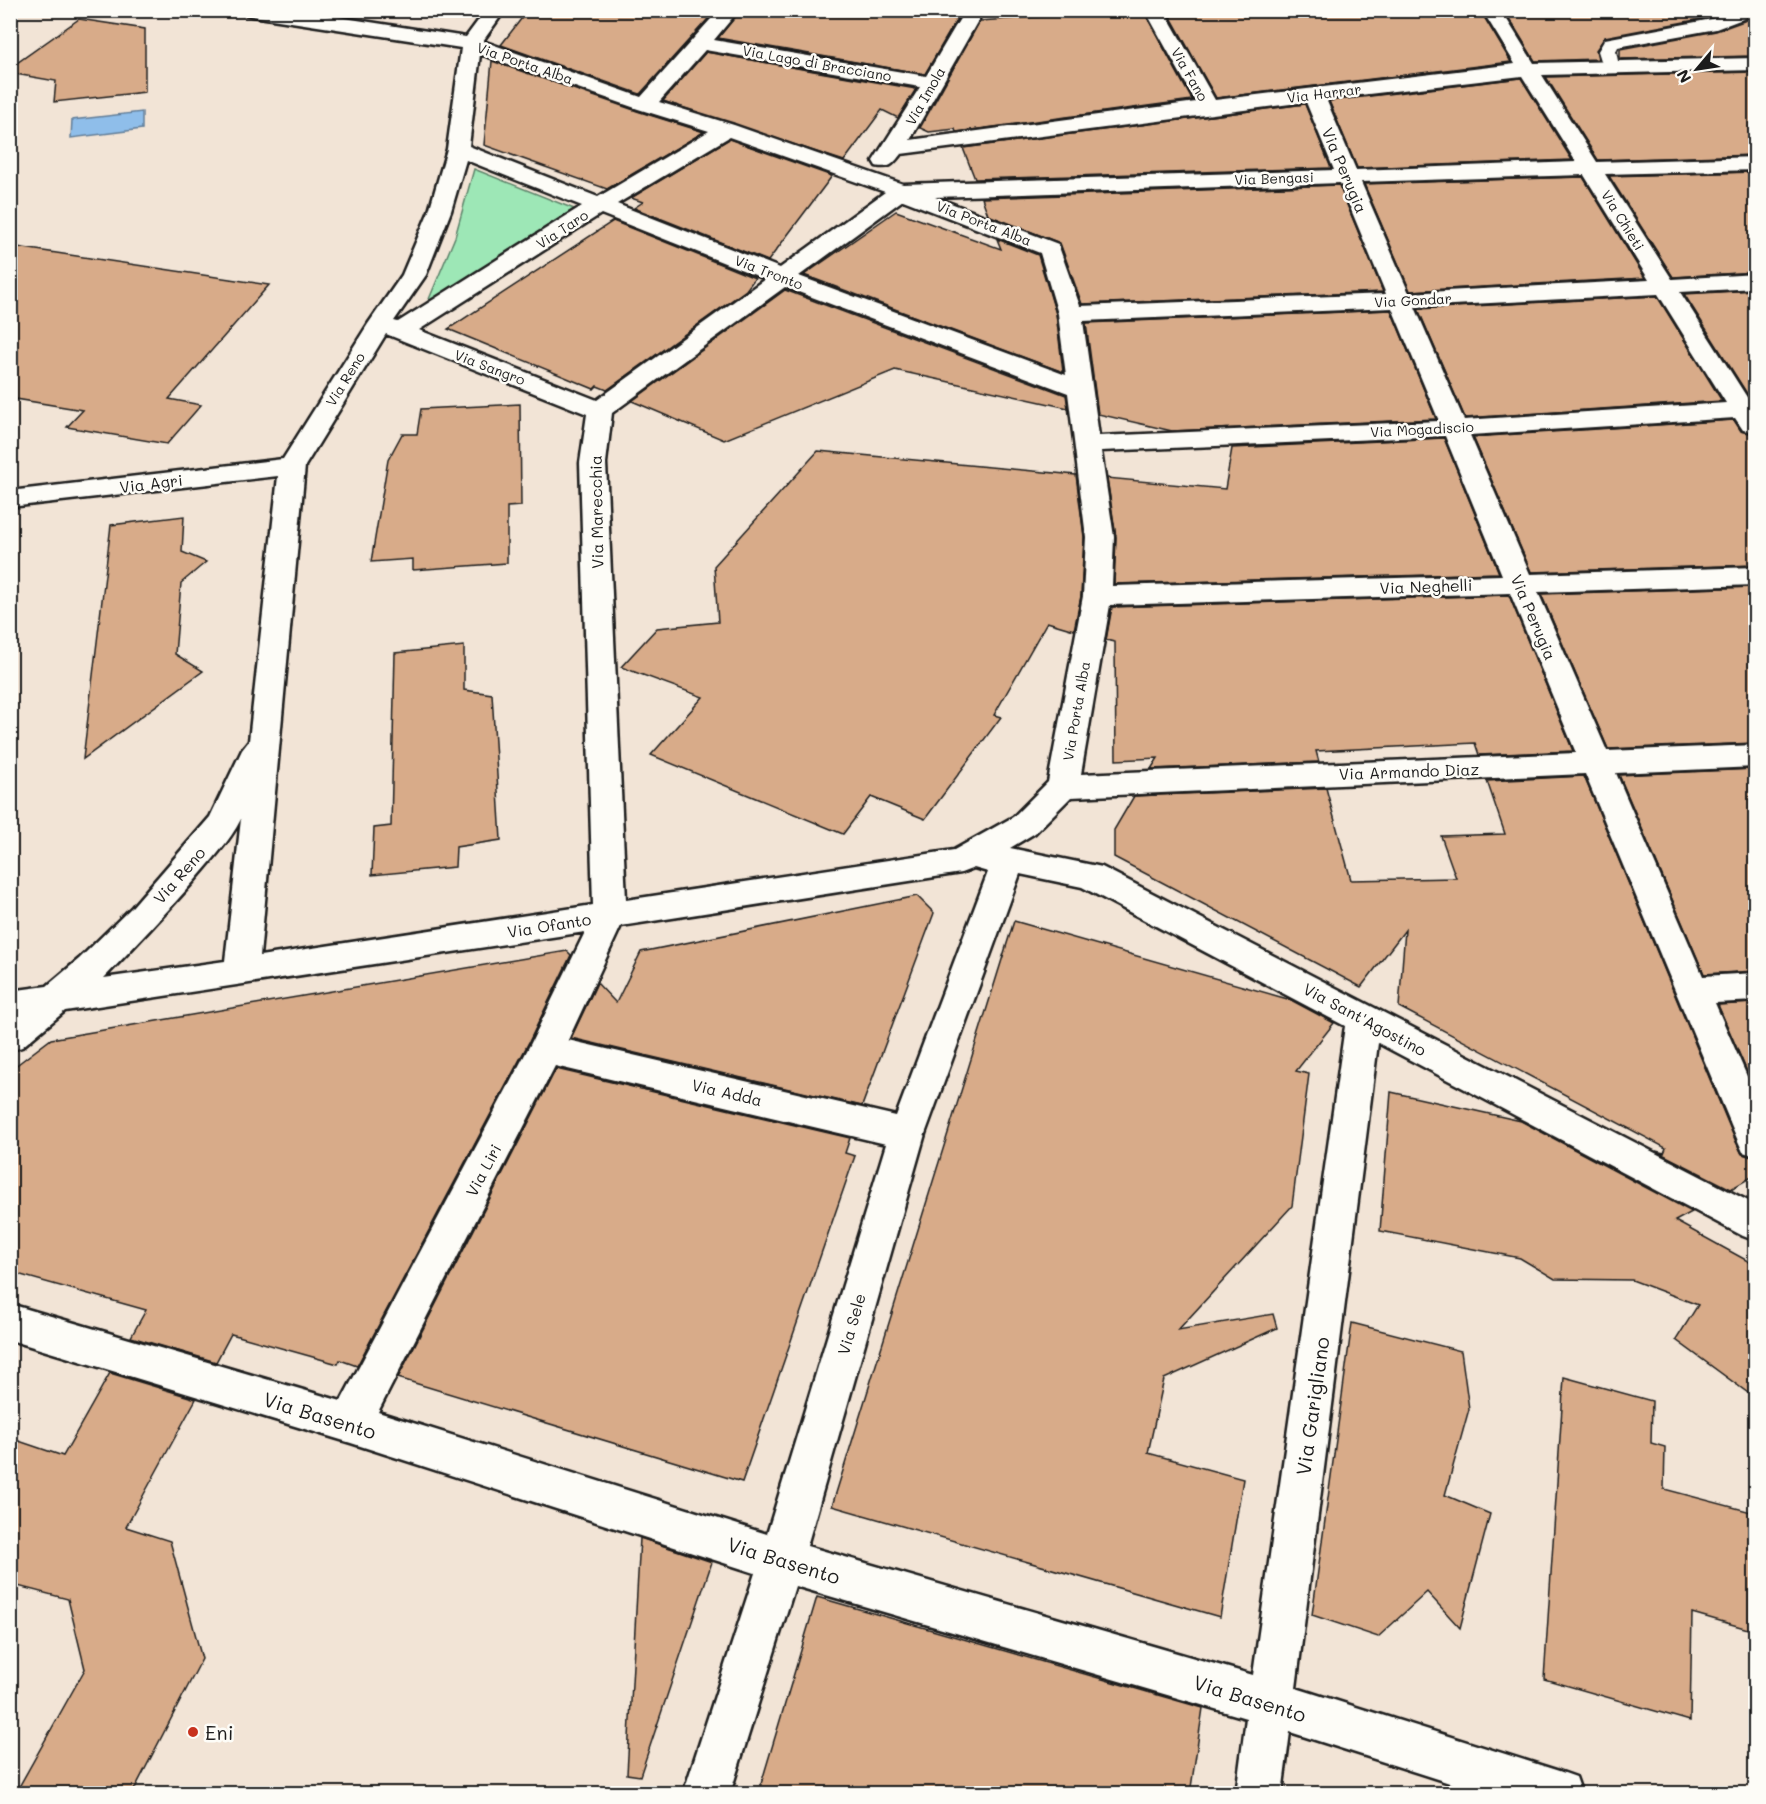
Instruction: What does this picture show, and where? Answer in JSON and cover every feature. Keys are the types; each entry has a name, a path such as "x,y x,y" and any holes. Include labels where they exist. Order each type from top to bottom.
{"street":[{"name":"Via Porta Alba","path":"252,10 471,44 645,105 727,129 870,179 1050,249 1070,314 1100,537 1097,596 1063,786"},
{"path":"471,44 496,10"},
{"path":"645,105 702,44 730,10"},
{"name":"Via Fano","path":"1154,10 1209,106"},
{"name":"Via Chieti","path":"1491,10 1590,168 1751,416"},
{"name":"Via Imola","path":"870,179 894,148 975,11"},
{"name":"Via Reno","path":"241,972 292,466 390,328 414,275 440,211 458,149 471,44"},
{"name":"Via Lago di Bracciano","path":"702,44 933,82"},
{"name":"Via Harrar","path":"894,148 1209,106 1528,69 1755,64"},
{"name":"Via Perugia","path":"1313,94 1755,1141"},
{"name":"Via Taro","path":"390,328 727,129"},
{"name":"Via Tronto","path":"458,149 783,278 1081,389"},
{"name":"Via Bengasi","path":"901,190 1755,163"},
{"path":"600,410 901,190"},
{"name":"Via Gondar","path":"1070,314 1400,301 1755,281"},
{"name":"Via Sangro","path":"390,328 600,410"},
{"name":"Via Marecchia","path":"600,410 593,463 610,915"},
{"name":"Via Mogadiscio","path":"1088,444 1751,416"},
{"name":"Via Agri","path":"10,499 292,466"},
{"name":"Via Neghelli","path":"1097,596 1755,576"},
{"name":"Via Reno","path":"10,1037 91,969 144,916 223,823 267,727"},
{"name":"Via Armando Diaz","path":"1063,786 1755,756"},
{"name":"Via Ofanto","path":"10,1005 241,972 961,861 1024,825 1063,786"},
{"name":"Via Sant'Agostino","path":"961,861 1009,860 1090,876 1755,1224"},
{"name":"Via Sele","path":"706,1794 782,1560 907,1134 1009,860"},
{"name":"Via Liri","path":"351,1423 546,1049 610,915"},
{"path":"1692,990 1755,987"},
{"name":"Via Garigliano","path":"1259,1794 1364,1018"},
{"name":"Via Adda","path":"546,1049 907,1134"},
{"name":"Via Basento","path":"10,1322 351,1423 782,1560 1271,1703 1559,1794"}],"lane":[{"path":"1610,66 1607,51 1611,42 1716,24 1751,10"}],"green space":[{"path":"474,169 574,209 427,304 455,237"}],"water":[{"path":"142,112 142,129 71,138 72,120"}],"building":[{"path":"528,10 716,10 640,94 501,45"},
{"path":"741,10 895,10 957,19 925,74 718,38"},
{"path":"1143,10 1192,100 956,132 955,129 929,132 920,128 980,21"},
{"path":"1167,10 1480,10 1511,62 1216,98"},
{"path":"1504,10 1727,10 1711,17 1605,37 1596,50 1598,59 1535,61"},
{"path":"1755,17 1755,56 1620,59 1620,49 1716,31"},
{"path":"79,19 145,29 145,92 54,102 56,81 10,73 10,68"},
{"path":"706,52 916,89 898,118 882,110 844,161 663,101"},
{"path":"492,61 704,132 607,189 484,145"},
{"path":"1755,72 1755,155 1598,160 1546,77"},
{"path":"1521,78 1572,160 1357,168 1329,101"},
{"path":"1305,104 1331,168 975,179 963,148"},
{"path":"729,139 832,176 768,261 634,208 643,202 631,198"},
{"path":"1755,172 1755,272 1673,277 1609,176"},
{"path":"1583,177 1645,278 1410,291 1364,184"},
{"path":"1339,185 1383,292 1082,304 1060,243 988,215 982,198"},
{"path":"896,211 1001,249 997,239 1038,255 1056,314 1063,372 804,275"},
{"path":"613,221 755,278 746,290 607,390 597,386 594,389 448,329"},
{"path":"10,246 269,285 169,399 201,405 167,444 67,427 83,410 10,398"},
{"path":"785,290 1066,395 1068,408 895,370 724,440 632,401"},
{"path":"1755,290 1755,399 1751,400 1684,294"},
{"path":"1657,296 1722,401 1465,418 1418,309"},
{"path":"1391,310 1436,419 1172,431 1098,414 1086,323"},
{"path":"520,404 521,506 507,507 507,563 413,570 413,559 371,562 388,460 402,434 417,434 421,409"},
{"path":"1734,420 1741,431 1755,434 1755,565 1531,572 1473,437"},
{"path":"1444,438 1499,573 1114,584 1116,537 1107,478 1225,489 1232,448"},
{"path":"818,451 1076,475 1084,537 1081,596 1074,630 1047,622 994,715 1001,717 925,819 871,797 843,834 651,755 703,697 621,667 657,628 718,622 714,566"},
{"path":"184,516 182,552 206,562 181,583 175,654 203,671 83,759 111,525"},
{"path":"1755,587 1755,743 1608,749 1541,594"},
{"path":"1509,595 1573,751 1479,755 1475,743 1316,751 1319,762 1151,769 1158,758 1116,760 1115,642 1106,640 1112,607"},
{"path":"464,646 464,690 492,694 501,840 456,847 455,867 372,875 374,828 391,826 395,653"},
{"path":"1755,769 1755,971 1704,974 1619,775"},
{"path":"1584,776 1736,1142 1742,1154 1755,1158 1755,1175 1731,1189 1656,1151 1664,1153 1666,1148 1399,1007 1405,930 1361,987 1114,857 1114,830 1134,796 1326,788 1351,880 1456,878 1441,836 1505,834 1487,781"},
{"path":"917,896 934,913 862,1106 571,1038 597,983 616,1003 641,952"},
{"path":"1014,921 1291,1000 1334,1023 1296,1071 1309,1074 1292,1206 1178,1330 1273,1314 1277,1328 1164,1379 1148,1453 1243,1479 1220,1617 832,1506"},
{"path":"567,951 571,955 529,1042 357,1366 340,1360 338,1364 231,1334 216,1362 131,1337 146,1310 10,1272 10,1070 51,1039"},
{"path":"1755,1003 1755,1090 1718,1005"},
{"path":"556,1069 850,1138 845,1153 855,1156 742,1482 398,1378"},
{"path":"1391,1092 1521,1121 1692,1212 1675,1221 1755,1265 1755,1398 1676,1340 1698,1305 1632,1280 1555,1279 1520,1258 1380,1231"},
{"path":"1352,1323 1461,1351 1469,1409 1445,1495 1490,1514 1460,1628 1427,1592 1378,1637 1312,1615"},
{"path":"110,1373 196,1399 126,1527 170,1541 202,1659 132,1794 15,1794 85,1669 68,1599 10,1584 10,1438 63,1456"},
{"path":"1564,1377 1652,1401 1651,1443 1665,1447 1664,1489 1755,1513 1755,1631 1692,1613 1690,1721 1544,1679"},
{"path":"640,1538 712,1562 640,1776 627,1774"},
{"path":"817,1597 1203,1708 1190,1794 758,1794"}],"place":[{"name":"Eni","path":"193,1732"}]}
